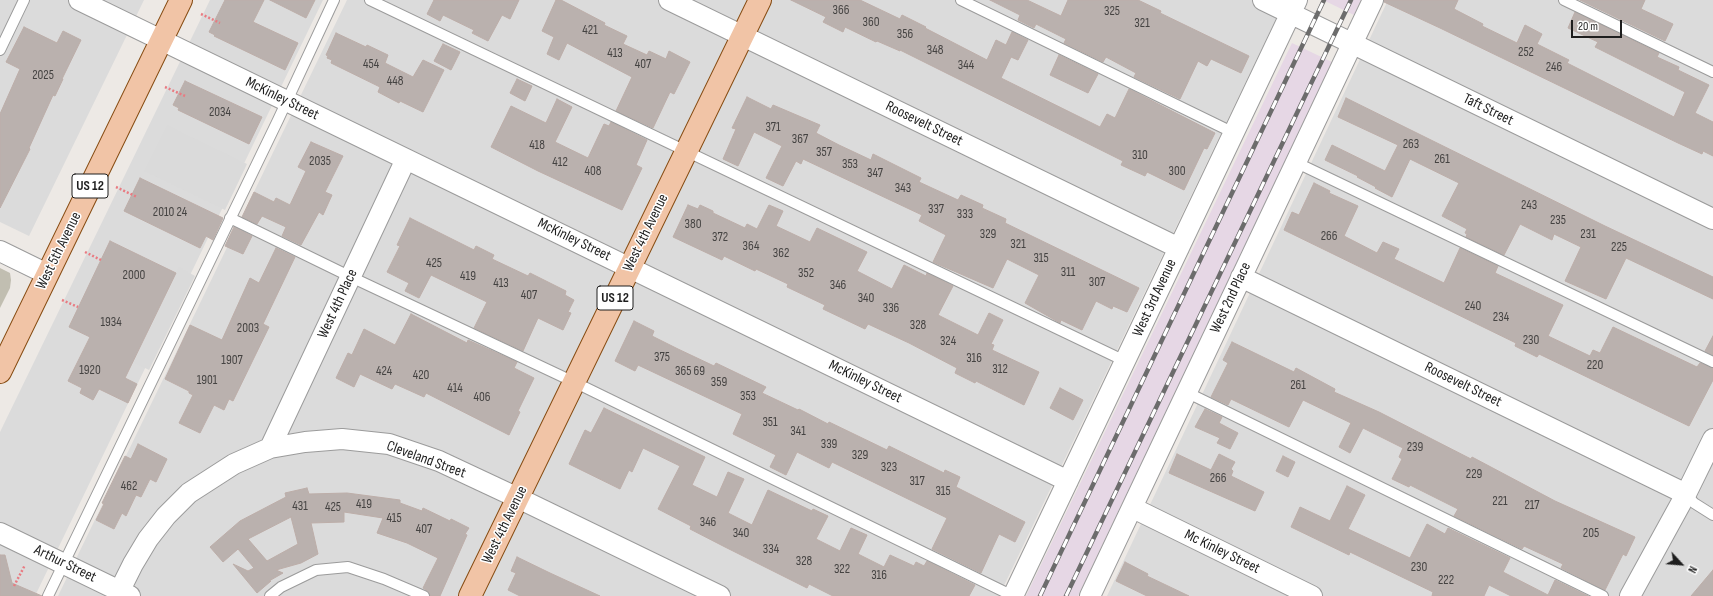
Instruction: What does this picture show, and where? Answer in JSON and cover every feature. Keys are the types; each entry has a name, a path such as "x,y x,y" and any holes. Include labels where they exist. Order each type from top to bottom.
{"main road":[{"name":"West 5th Avenue","path":"0,372 181,0"},
{"name":"West 4th Avenue","path":"470,596 760,0"}],"street":[{"name":"McKinley Street","path":"79,0 1068,480"},
{"name":"Roosevelt Street","path":"669,0 1179,248"},
{"name":"Taft Street","path":"1263,0 1294,7 1352,43 1713,219"},
{"name":"West 2nd Place","path":"1090,596 1188,393 1240,277 1372,0"},
{"name":"West 3rd Avenue","path":"1013,596 1294,7"},
{"name":"West 4th Place","path":"270,448 406,159"},
{"path":"0,251 47,274"},
{"name":"Roosevelt Street","path":"1240,277 1686,494"},
{"path":"1630,596 1686,494 1713,439"},
{"name":"Cleveland Street","path":"122,594 148,539 166,516 189,493 234,464 270,448 305,442 342,440 389,444 439,461 720,596"},
{"name":"Mc Kinley Street","path":"1133,508 1312,596"},
{"name":"Arthur Street","path":"0,533 122,594"}],"lane":[{"path":"0,50 24,0"},
{"path":"48,596 287,101 334,0"},
{"path":"370,0 1125,360"},
{"path":"961,0 1234,133"},
{"path":"1564,0 1713,72"},
{"path":"1295,162 1713,362"},
{"path":"230,218 350,277 574,382 1013,596"},
{"path":"1188,393 1603,596"},
{"path":"1686,494 1694,503 1713,514"},
{"path":"270,596 281,587 316,570 348,567 384,579 424,596"}],"path":[{"path":"201,14 220,23"},
{"path":"165,87 185,96"},
{"path":"116,187 137,197"},
{"path":"85,252 101,260"},
{"path":"62,300 78,307"},
{"path":"14,586 32,548"}],"shaded area":[{"path":"0,0 144,0 29,236 0,222"},
{"path":"210,0 323,0 35,596 0,596 0,432"},
{"path":"347,0 1285,0 999,596 58,596"},
{"path":"1323,0 1361,0 1354,15"},
{"path":"1388,0 1713,0 1713,596 1107,596"},
{"path":"1292,43 1332,62 1078,596 1026,596"},
{"path":"167,125 247,164 225,210 144,171"},
{"path":"179,267 195,276 149,370 133,362"},
{"path":"0,268 10,273 11,280 10,288 0,308"}],"building":[{"path":"225,0 264,0 253,22 298,43 285,70 214,36 215,35 209,32"},
{"path":"270,0 315,0 306,18"},
{"path":"434,0 519,0 510,19 502,15 488,41 472,33 474,30 443,15 440,21 427,14"},
{"path":"556,0 561,0 605,23 604,25 627,36 623,44 647,55 649,51 666,59 669,51 690,62 674,94 670,92 653,128 616,111 632,77 567,43 559,60 547,54 554,37 542,31"},
{"path":"791,0 860,0 900,19 902,15 987,60 996,40 1006,45 1012,32 1028,40 1018,60 1011,57 1001,78 1100,127 1107,114 1115,118 1129,89 1215,133 1207,149 1204,148 1184,190 1147,172 1145,176 1121,165 1123,161 900,50 877,41 876,42 845,27 843,32 823,22 826,17"},
{"path":"990,0 1027,0 1061,16 1068,0 1138,0 1161,11 1160,13 1249,56 1241,73 1211,59 1207,66 1198,61 1180,99 1134,77 1136,73 1106,57 1103,62 1064,43 1066,39 1036,24 1034,28 1018,20 1020,15"},
{"path":"1384,0 1458,0 1454,9 1483,24 1482,26 1517,43 1525,25 1542,34 1537,44 1569,60 1567,63 1674,117 1685,92 1595,47 1598,42 1568,28 1575,12 1659,53 1657,57 1679,67 1678,70 1709,85 1695,113 1713,122 1713,156 1703,151 1702,154 1678,143 1384,2"},
{"path":"1580,0 1645,0 1641,9 1673,24 1665,41"},
{"path":"24,27 57,43 63,31 81,40 55,96 53,95 29,148 30,149 0,208 0,114 20,69 6,62"},
{"path":"336,33 366,47 367,45 388,55 385,63 413,77 423,60 444,70 423,112 400,101 399,103 378,92 380,87 331,63 332,60 327,58 328,56 326,55"},
{"path":"443,44 460,52 451,70 434,61"},
{"path":"1059,55 1098,74 1088,93 1050,75"},
{"path":"517,79 532,86 525,101 510,93"},
{"path":"185,81 262,117 249,144 178,110 179,108 173,105"},
{"path":"747,97 771,109 773,105 820,125 816,133 839,145 871,160 873,154 921,178 919,182 958,200 961,195 983,205 982,208 1006,219 1005,223 1139,288 1127,312 1113,306 1112,309 1096,301 1082,330 1061,320 1060,323 1025,303 1039,275 1007,259 993,288 933,262 946,235 919,221 922,215 803,159 801,164 796,161 783,186 766,178 782,146 754,132 738,166 723,159 736,129 732,128"},
{"path":"1346,98 1605,226 1713,277 1713,299 1626,258 1606,299 1565,281 1581,247 1554,234 1552,240 1520,224 1504,255 1466,237 1467,234 1465,233 1467,229 1442,216 1459,183 1410,159 1392,197 1375,188 1376,187 1357,177 1358,176 1325,160 1332,145 1385,171 1398,145 1338,117"},
{"path":"557,99 572,107 555,142 588,158 604,124 609,126 611,122 647,140 636,165 642,168 622,210 538,171 491,147 511,106 546,123"},
{"path":"311,142 343,156 325,192 332,195 323,215 319,212 301,245 282,236 286,227 262,216 257,224 242,217 254,192 274,202 276,198 290,205 306,171 298,167"},
{"path":"140,178 223,218 213,240 206,236 200,248 124,211"},
{"path":"1314,183 1330,191 1329,193 1358,206 1344,236 1377,253 1383,242 1399,249 1394,259 1444,283 1460,248 1498,266 1495,273 1563,305 1548,336 1590,356 1593,350 1600,353 1613,327 1697,367 1700,363 1713,368 1713,380 1689,426 1539,354 1537,357 1515,346 1516,343 1284,230 1292,212 1299,215"},
{"path":"688,205 698,209 700,205 713,211 713,213 745,228 747,224 757,229 769,205 783,211 776,226 810,242 817,228 867,252 857,271 892,289 904,265 926,276 927,273 953,286 938,315 978,335 989,313 1003,320 991,344 994,345 992,350 1039,372 1024,405 976,381 975,383 955,373 957,368 909,343 868,324 865,329 823,309 825,305 787,287 788,284 756,269 755,271 724,256 722,260 673,237"},
{"path":"410,218 474,250 476,246 494,255 492,259 528,276 530,273 566,291 565,295 574,300 568,312 571,313 563,330 538,318 523,351 474,328 487,302 431,275 419,298 405,291 409,283 387,272 400,246 397,245"},
{"path":"234,227 252,236 243,254 225,246"},
{"path":"110,241 176,273 125,378 137,384 128,403 99,389 93,400 80,393 82,388 68,381 90,337 69,327"},
{"path":"276,248 295,257 263,324 269,327 233,401 229,399 224,410 214,405 200,433 179,423 193,395 189,393 189,391 165,379 190,325 222,340 250,278 259,283"},
{"path":"411,314 467,343 468,340 517,362 514,368 534,378 518,411 520,412 509,435 426,393 424,397 395,384 392,389 360,374 354,387 336,378 348,353 352,355 364,329 395,345"},
{"path":"634,321 654,331 652,336 678,349 714,366 716,363 766,387 762,393 798,410 799,409 828,424 829,422 887,450 889,446 944,473 945,470 960,477 956,487 1025,522 1015,542 999,534 981,573 932,549 947,518 832,462 829,468 797,452 786,475 770,467 776,455 733,434 742,414 638,365 635,371 615,361"},
{"path":"1713,336 1713,355 1705,351"},
{"path":"1232,342 1294,372 1296,368 1335,389 1334,392 1379,412 1471,459 1472,457 1555,501 1635,537 1626,556 1623,554 1605,590 1561,568 1563,564 1524,546 1522,549 1454,516 1458,509 1410,485 1409,487 1392,479 1402,459 1399,457 1403,448 1363,428 1350,453 1339,447 1351,423 1303,400 1289,427 1231,399 1228,405 1211,397 1228,363 1223,360"},
{"path":"1060,388 1083,400 1073,420 1050,408"},
{"path":"604,408 705,457 692,485 717,497 728,472 744,479 728,513 752,525 768,490 812,511 813,509 828,516 816,539 840,551 851,528 867,535 858,554 884,567 890,555 914,566 916,562 924,566 927,561 975,585 969,596 833,596 809,584 807,588 690,529 691,526 658,509 680,466 643,448 632,472 629,470 620,489 569,464 585,430 591,433"},
{"path":"1205,409 1222,417 1219,423 1238,433 1230,449 1217,443 1220,438 1195,427"},
{"path":"138,444 167,459 156,482 150,479 141,497 136,495 126,516 122,513 114,529 96,520 104,504 102,503 125,456 131,459"},
{"path":"1177,454 1211,470 1219,454 1235,462 1231,469 1233,471 1231,476 1264,492 1255,511 1169,473"},
{"path":"1283,456 1295,462 1288,477 1276,471"},
{"path":"1347,486 1365,495 1348,529 1410,558 1427,524 1445,534 1448,528 1510,558 1503,572 1548,595 1555,580 1588,596 1511,596 1489,585 1484,596 1432,596 1433,592 1350,552 1349,555 1291,527 1300,507 1330,521"},
{"path":"307,488 309,494 347,493 400,500 400,503 422,511 423,508 469,528 465,534 467,535 440,596 430,596 429,592 423,588 438,558 407,543 377,533 383,518 344,512 344,522 311,523 318,554 301,563 276,570 283,573 269,581 271,581 257,593 233,564 248,571 254,568 238,549 223,562 210,547 240,521 286,497 285,493","holes":["291,517 298,544 267,561 248,539"]},
{"path":"0,555 5,555 12,583 42,596 0,596"},
{"path":"517,557 600,596 520,596 508,590 516,573 511,571"},
{"path":"1125,562 1148,574 1147,576 1189,596 1147,596 1116,581"},
{"path":"1713,570 1713,596 1691,596"}],"railway":[{"path":"1040,596 1324,0"},
{"path":"1066,596 1351,0"}]}
